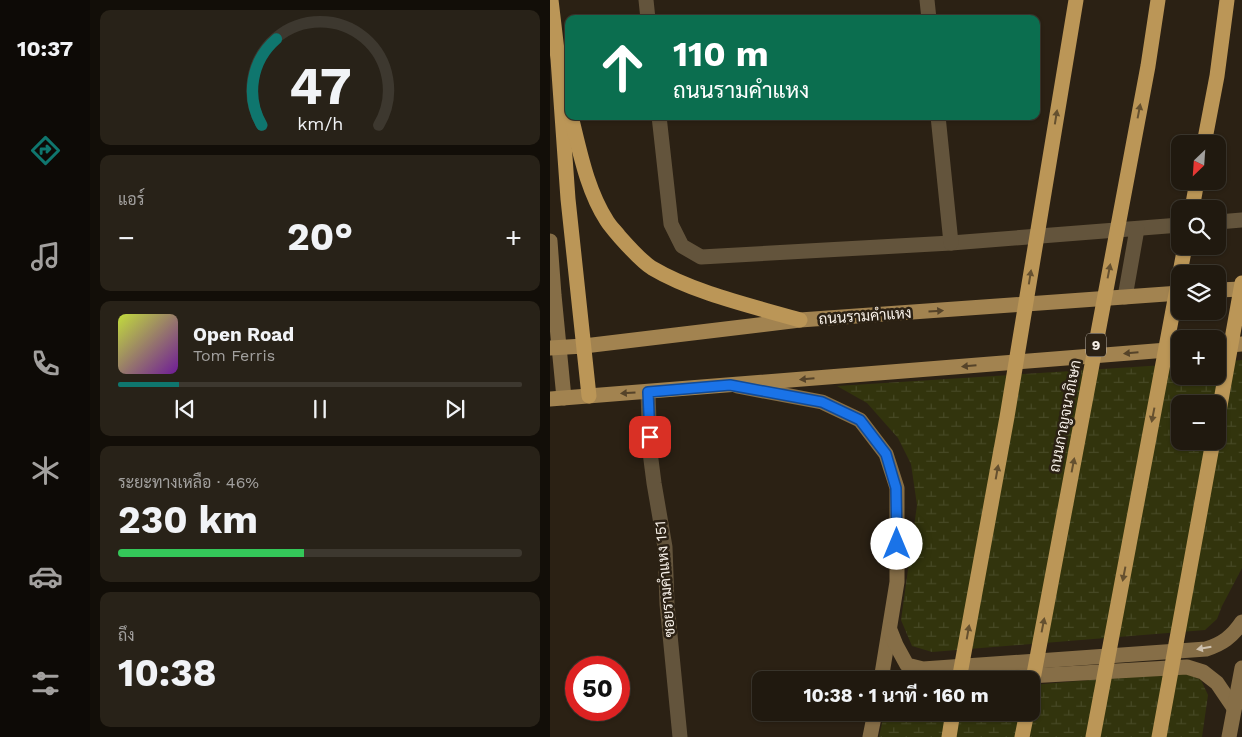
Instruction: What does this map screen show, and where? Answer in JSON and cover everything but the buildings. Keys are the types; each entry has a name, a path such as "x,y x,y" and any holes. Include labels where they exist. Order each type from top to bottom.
{"highway":[{"path":"551,0 558,59 568,199 589,396"},
{"path":"960,671 1006,417 1076,0"},
{"name":"ถนนกาญจนาภิเษก","path":"1035,671 1148,66 1158,0"},
{"path":"1206,135 1217,76 1227,0"},
{"path":"558,59 565,88"},
{"path":"573,120 582,160 594,198 607,222 624,243 650,267 681,283 712,294 800,320"},
{"path":"1093,737 1183,255"},
{"path":"1222,395 1242,283"},
{"path":"1159,737 1211,450"},
{"path":"949,737 952,721"},
{"path":"1022,737 1025,721"}],"main road":[{"path":"550,241 554,295 554,348 557,399 1171,350"},
{"path":"1226,290 1242,289"},
{"name":"ถนนรามคำแหง","path":"554,348 800,320 1171,294"},
{"path":"1226,345 1242,344"},
{"path":"730,385 822,402 860,420 886,454 896,488 897,582 883,671"},
{"path":"890,630 907,664 923,669 1206,649 1220,644 1236,631 1242,622"},
{"path":"1040,675 1187,667 1203,672 1217,683 1234,708"},
{"path":"1229,737 1242,668"},
{"path":"870,737 873,721"}],"street":[{"path":"646,0 648,15"},
{"path":"927,0 929,15"},
{"path":"659,120 671,224 682,246 701,257 951,243 1171,226"},
{"path":"938,120 951,243"},
{"path":"1226,221 1242,220"},
{"path":"1124,297 1137,229"},
{"name":"ซอยรามคำแหง 151","path":"648,392 650,452 665,547 667,604 680,737"}],"green space":[{"path":"1242,360 1242,568 1217,619 1205,630 932,652 912,646 901,620 917,505 911,464 898,438 867,403 837,386 1171,365 1171,385 1226,385 1226,361"},
{"path":"1184,672 1201,680 1208,695 1202,737 879,737 882,721 1040,721 1040,684"}],"route":[{"path":"650,437 648,392 730,385 822,402 860,420 886,454 896,488 897,544"}]}
